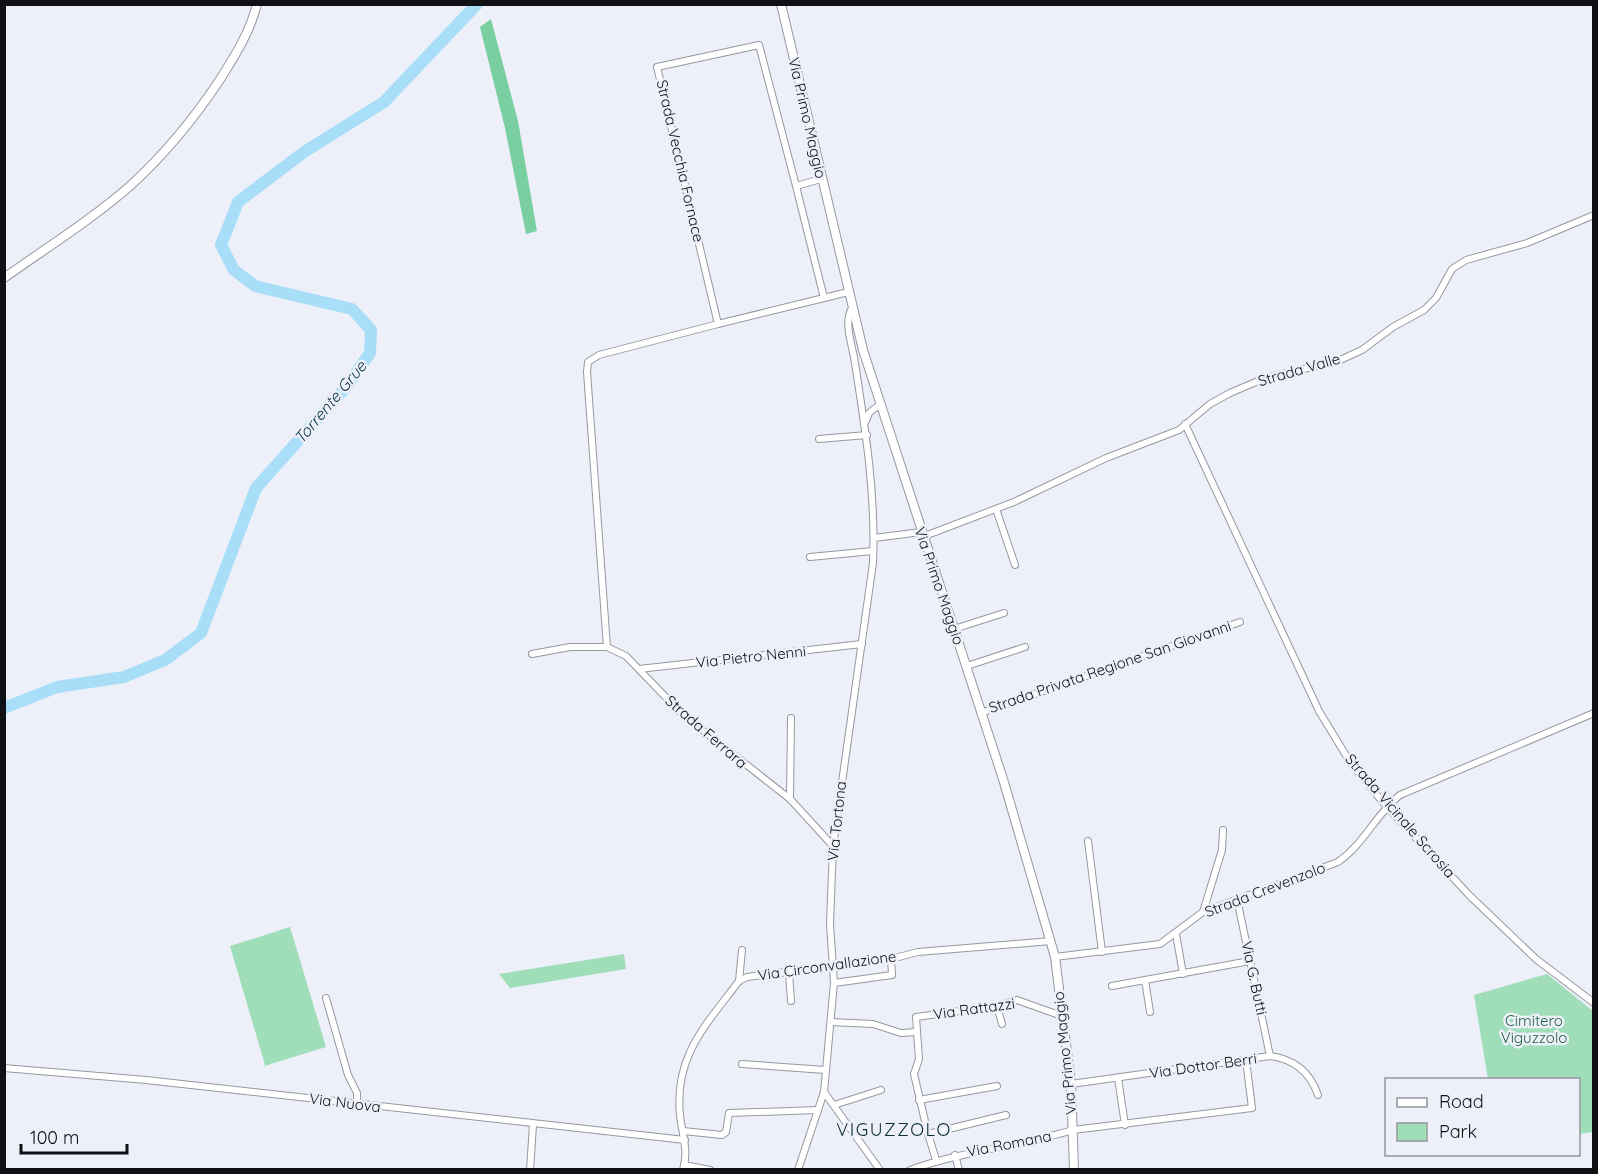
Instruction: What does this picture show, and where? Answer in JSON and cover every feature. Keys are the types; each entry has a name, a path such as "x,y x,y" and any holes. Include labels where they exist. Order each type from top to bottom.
{"main road":[{"path":"4,278 111,202 158,158 210,95 238,51 252,22 257,4"},
{"name":"Via Primo Maggio","path":"781,4 848,292 879,405 967,666 1051,941 1071,1084 1074,1170"}],"street":[{"name":"Strada Vecchia Fornace","path":"718,324 657,67 759,45 824,298"},
{"path":"796,186 821,179"},
{"name":"Strada Valle","path":"874,538 921,534 996,509 1106,458 1179,430 1210,404 1230,393 1265,378 1338,361 1362,350 1393,327 1424,310 1436,298 1452,270 1466,260 1527,243 1593,215"},
{"path":"532,654 570,647 608,647 586,372 588,362 599,355 848,292"},
{"name":"Via Tortona","path":"798,1170 824,1092 834,983 830,924 833,846 862,644 874,538 872,479 866,421 850,335 848,314 852,308"},
{"path":"866,421 869,413 879,405"},
{"name":"Strada Vicinale Scrosia","path":"1185,424 1319,711 1350,762 1386,806 1470,896 1536,960 1593,1003"},
{"path":"819,438 867,435"},
{"path":"996,509 1015,565"},
{"path":"810,557 873,551"},
{"path":"954,629 1004,613"},
{"name":"Strada Privata Regione San Giovanni","path":"981,713 1240,622"},
{"name":"Via Pietro Nenni","path":"639,669 862,644"},
{"name":"Strada Ferrara","path":"608,647 626,656 682,714 789,799 833,846"},
{"path":"967,666 1025,647"},
{"path":"1386,806 1400,795 1436,778 1593,713"},
{"path":"789,799 791,718"},
{"name":"Strada Crevenzolo","path":"1055,957 1160,944 1203,912 1338,862 1353,850 1386,806"},
{"path":"1203,912 1222,850 1223,830"},
{"path":"1089,841 1102,952"},
{"name":"Via G. Butti","path":"1237,899 1270,1056"},
{"path":"1176,934 1183,974"},
{"name":"Via Circonvallazione","path":"684,1167 687,1152 680,1097 688,1054 691,1044 739,981 747,977 891,959 918,952 1051,941"},
{"path":"739,981 742,950"},
{"path":"834,983 892,975 891,959"},
{"path":"1112,986 1250,961"},
{"path":"789,973 791,1001"},
{"path":"1145,980 1150,1012"},
{"path":"326,998 348,1075 357,1093 357,1104"},
{"name":"Via Rattazzi","path":"831,1022 873,1024 901,1034 917,1032 915,1017 997,1006 1017,1000 1062,1016"},
{"path":"997,1006 1002,1024"},
{"path":"917,1032 919,1059 914,1074 919,1100 932,1133 936,1160"},
{"name":"Via Dottor Berri","path":"1071,1084 1270,1056 1283,1058 1304,1071 1313,1080 1318,1095"},
{"name":"Via Romana","path":"910,1170 955,1155 1045,1138 1073,1130 1252,1108 1246,1060"},
{"path":"742,1064 825,1070"},
{"name":"Via Nuova","path":"4,1068 146,1080 533,1125 685,1140"},
{"path":"1118,1078 1125,1125"},
{"path":"919,1100 997,1086"},
{"path":"834,1105 881,1090"},
{"path":"824,1092 880,1170"},
{"path":"683,1131 722,1135 726,1132 729,1113 818,1110"},
{"path":"932,1133 1006,1115"},
{"path":"530,1170 533,1125"},
{"path":"955,1155 959,1170"},
{"path":"684,1167 710,1170"}],"green space":[{"path":"491,19 518,121 537,231 526,234 505,128 480,27"},
{"path":"290,927 326,1047 261,1067 265,1065 230,946"},
{"path":"624,954 626,969 510,988 499,974"},
{"name":"Cimitero Viguzzolo","path":"1547,974 1593,1011 1593,1132 1580,1134 1580,1078 1488,1078 1474,995"}],"waterway":[{"name":"Torrente Grue","path":"4,708 57,687 124,677 165,660 201,633 256,488 346,387 370,353 371,330 352,309 255,286 234,270 221,245 238,202 304,152 384,102 477,4"}],"district":[{"name":"VIGUZZOLO","path":"894,1130"}]}
